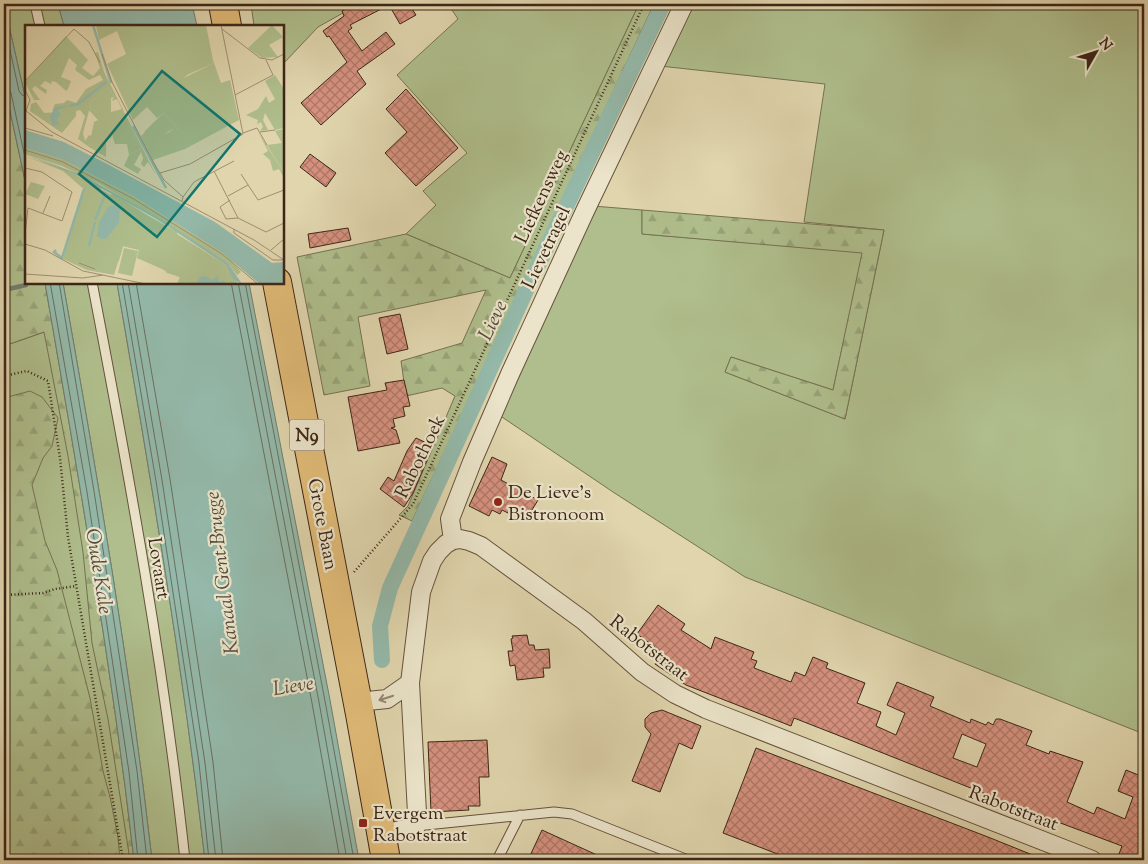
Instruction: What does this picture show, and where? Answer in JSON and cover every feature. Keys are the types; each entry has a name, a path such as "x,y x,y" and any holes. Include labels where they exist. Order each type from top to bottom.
{"main road":[{"path":"222,4 227,25"},
{"name":"Grote Baan","path":"277,284 356,690"},
{"name":"N9","path":"356,690 383,847"}],"street":[{"name":"Lievetragel","path":"453,540 450,519 472,462 585,211 684,4"},
{"path":"383,847 416,826 417,813 410,683 421,592 432,561 438,552 453,540"},
{"name":"Rabotstraat","path":"453,540 469,541 481,546 584,621 642,672 675,694 706,709 1092,860"},
{"path":"356,690 387,699 410,683"}],"lane":[{"path":"35,4 40,25"},
{"name":"Lovaart","path":"92,284 131,486 175,766 185,860"},
{"path":"416,826 554,812 572,814 688,860"},
{"path":"497,860 520,815"}],"path":[{"name":"Liefkensweg","path":"461,399 644,4"},
{"path":"4,376 27,370 48,382 60,458 68,537 123,860"},
{"name":"Rabothoek","path":"336,588 361,565 413,504 461,399"},
{"path":"4,595 43,593 76,586"}],"green space":[{"path":"4,4 58,4 64,25 25,25 25,97"},
{"path":"251,4 359,4 318,27 284,63 284,25 254,25"},
{"path":"448,4 639,4 510,278 406,234 436,205 423,191 467,153 397,75 458,19"},
{"path":"639,4 654,4 412,521 399,515 408,506 455,396 442,388 406,396 401,361 462,343 486,290 358,317 370,386 324,395 297,257 406,234 510,278"},
{"path":"689,4 1144,4 1144,734 745,577 613,492 499,415 593,206 642,210 642,234 863,252 833,390 731,357 725,372 845,419 884,230 804,222 825,84 660,66"},
{"path":"4,83 25,180 25,284 45,284 105,643 134,860 130,860 108,719 92,643 83,552 68,456 44,332 4,346"},
{"path":"642,210 884,230 845,419 725,372 731,357 833,390 862,253 642,234"},
{"path":"63,284 117,284 154,499 187,715 205,860 152,860 134,715"},
{"path":"53,329 134,860 4,860 4,346"},
{"path":"30,391 42,397 58,418 52,446 43,458 32,485 45,541 57,570 90,698 103,771 118,837 120,860 4,860 4,398"}],"water":[{"path":"4,4 25,97 25,180 4,83"},
{"path":"58,4 192,4 197,25 64,25"},
{"name":"Oude Kale","path":"45,284 63,284 112,571 134,715 152,860 134,860 105,643"},
{"name":"Kanaal Gent-Brugge","path":"117,284 249,284 359,860 205,860 187,715 154,499"}],"building":[{"path":"358,4 409,4 416,15 400,24 389,5 350,25 352,28 348,31 362,51 386,32 395,44 357,71 366,84 321,125 301,103 347,62 329,36 327,37 323,31 344,16 342,11"},
{"path":"406,89 458,148 416,186 385,153 407,132 386,109"},
{"path":"310,154 336,173 326,187 300,167"},
{"path":"348,228 351,240 310,248 308,234"},
{"path":"400,314 408,349 387,354 379,318"},
{"path":"404,380 410,406 403,407 405,416 393,419 395,427 391,428 396,430 400,443 358,451 348,397 387,390 385,383"},
{"path":"416,438 433,446 413,493 404,507 380,489 388,477 394,481 407,451"},
{"path":"492,457 507,464 501,480 538,500 529,515 515,508 512,515 502,510 500,514 492,510 489,516 469,506"},
{"path":"658,605 685,624 681,630 711,649 715,637 754,652 751,659 757,661 754,668 791,682 795,672 805,676 813,657 828,663 826,668 865,683 857,703 881,712 876,726 896,735 905,713 887,705 897,682 934,697 930,706 970,723 971,719 986,725 988,722 993,725 996,719 1000,719 1032,731 1026,745 1049,754 1050,751 1083,762 1067,802 1094,814 1097,807 1125,819 1133,797 1118,791 1126,770 1141,776 1144,771 1144,860 1135,860 1119,854 1122,846 794,718 791,726 686,685 655,664 663,653 637,634","holes":["962,734 986,744 977,767 953,758"]},
{"path":"527,635 529,645 534,645 535,650 549,649 550,668 543,668 544,677 517,680 515,665 510,666 508,651 513,651 512,636"},
{"path":"662,710 701,726 692,749 679,743 660,792 632,781 651,734 645,727 645,719 651,713"},
{"path":"487,740 489,777 479,777 480,806 468,806 469,810 431,812 428,742"},
{"path":"756,748 1045,860 793,860 723,833"},
{"path":"542,830 608,860 528,860"}],"waterway":[{"name":"Lieve","path":"382,660 380,626 390,588 529,284 663,4"},
{"path":"4,290 26,285"}],"place":[{"name":"De Lieve's Bistronoom","path":"498,502"},
{"name":"Evergem Rabotstraat","path":"363,823"}]}
